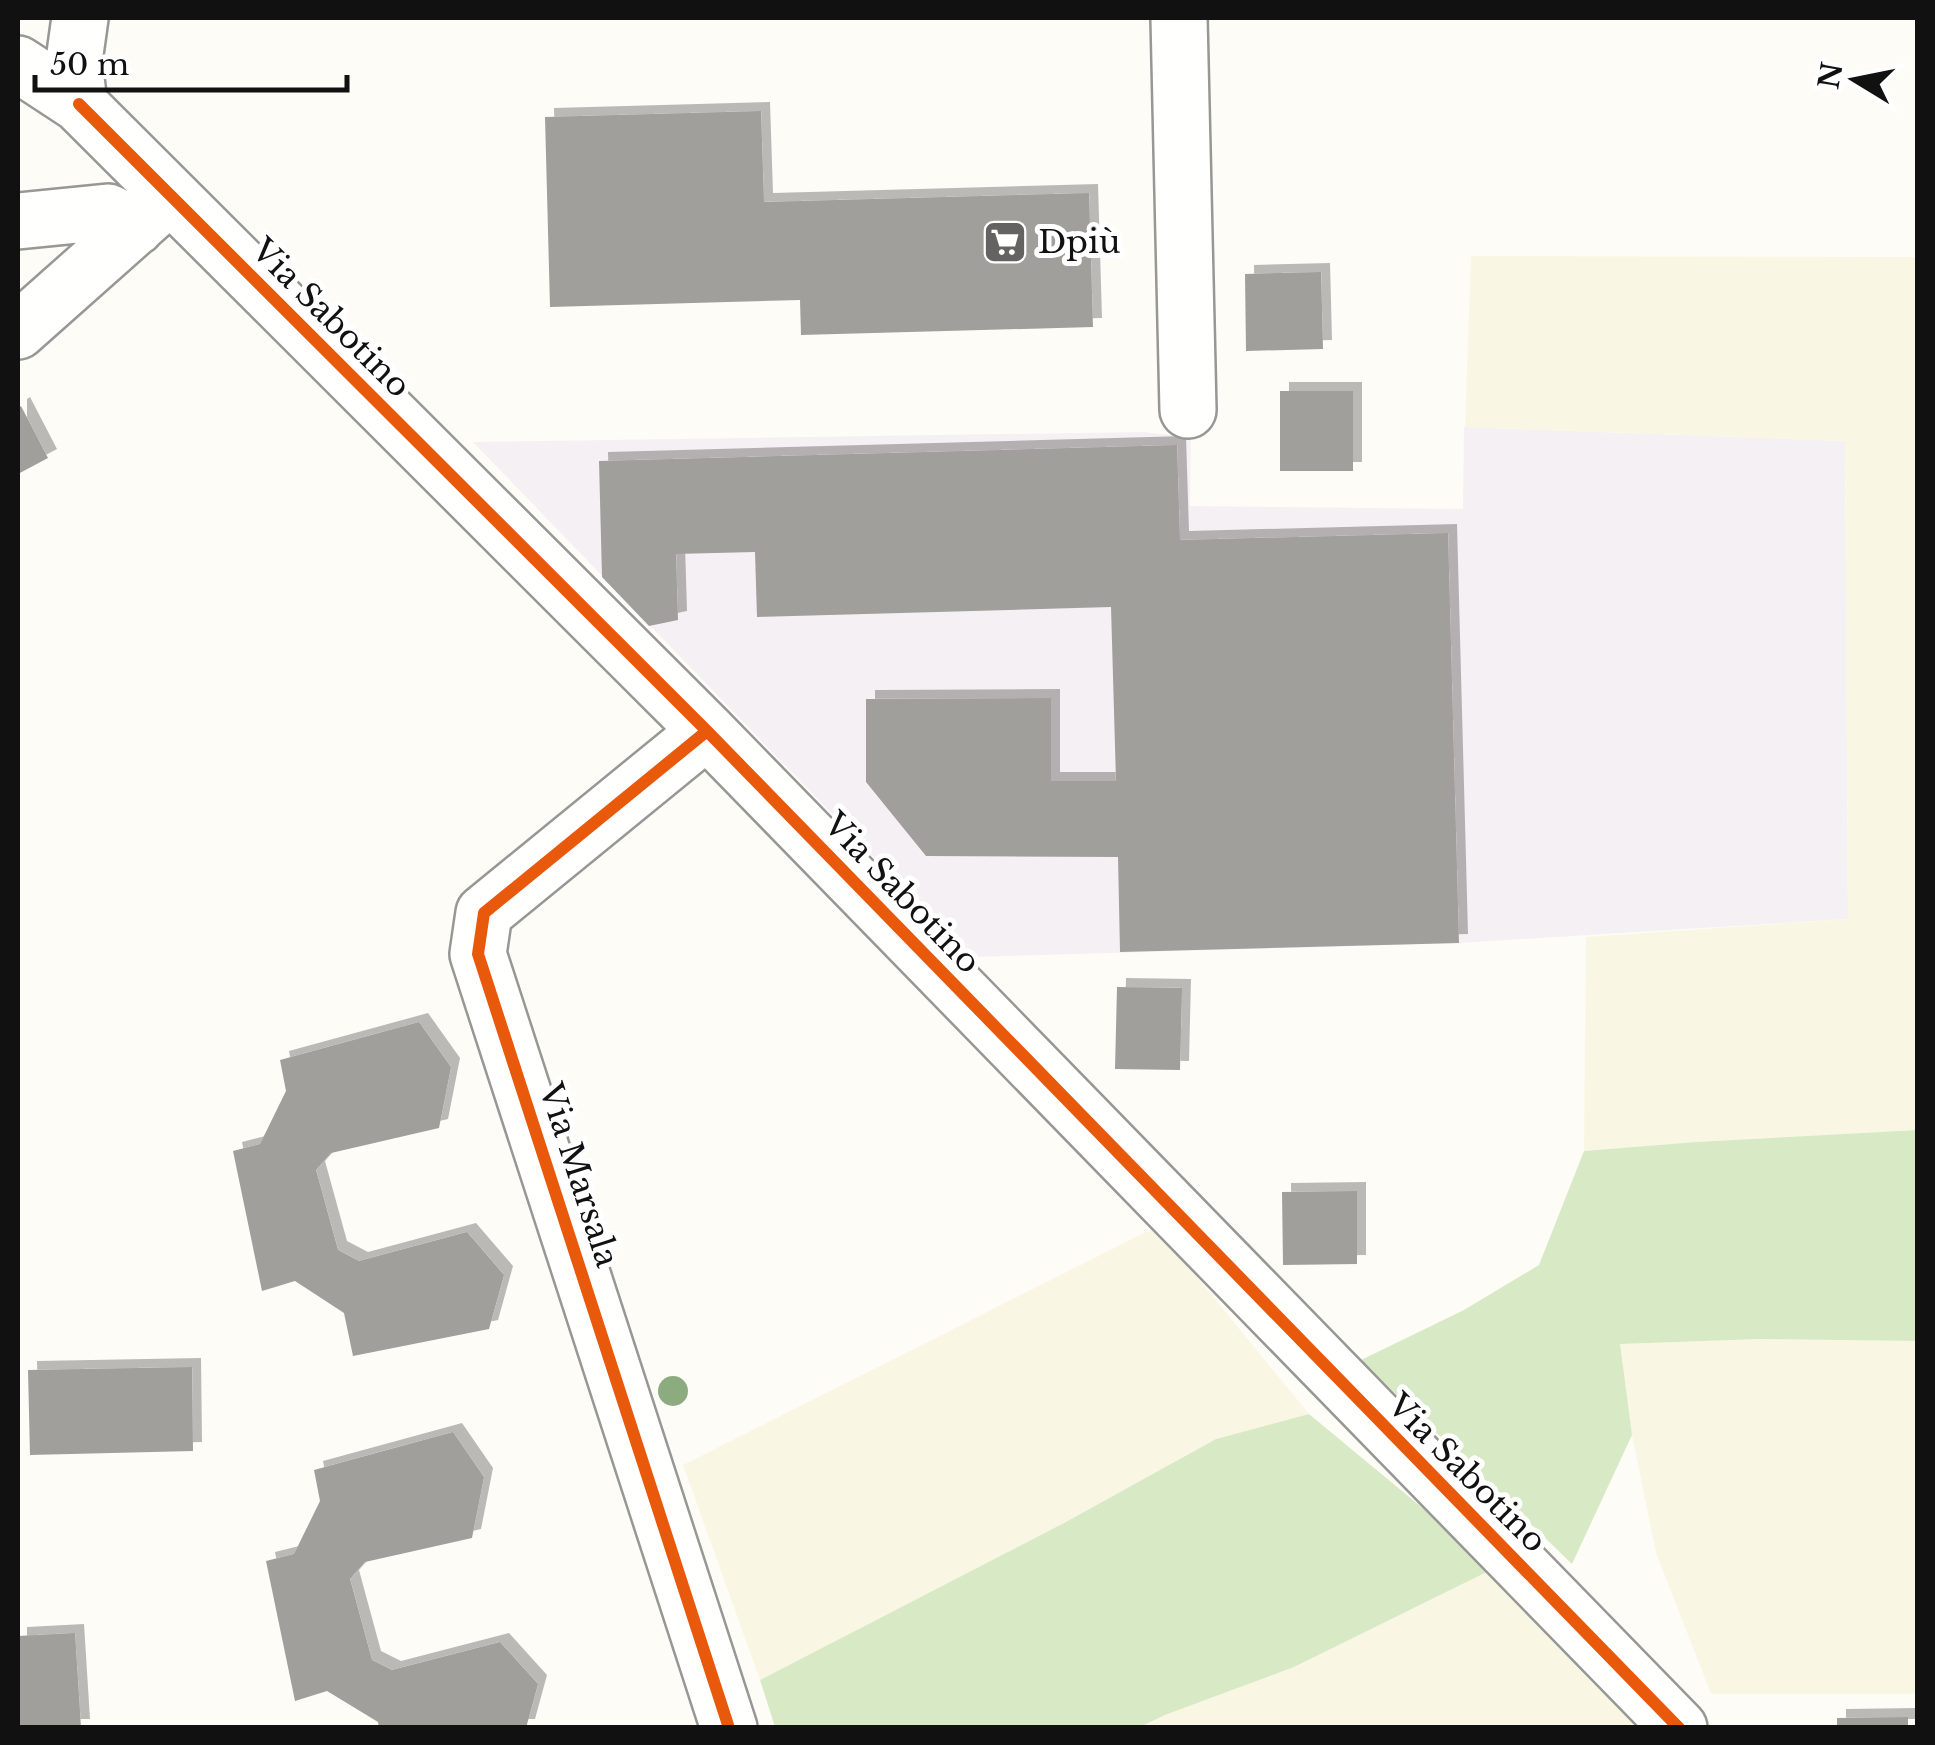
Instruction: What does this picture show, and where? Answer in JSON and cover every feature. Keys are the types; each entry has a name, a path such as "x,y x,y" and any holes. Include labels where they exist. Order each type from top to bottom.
{"street":[{"path":"1179,18 1188,410"},
{"name":"Via Sabotino","path":"50,55 153,212 708,732 1679,1728"},
{"path":"18,221 153,212"},
{"path":"18,332 153,212"},
{"name":"Via Marsala","path":"708,732 484,913 478,954 728,1728"}],"shaded area":[{"path":"1471,256 1917,257 1917,1130 1584,1151 1586,937 1848,919 1845,441 1465,427"},
{"path":"1464,427 1845,441 1848,919 1459,943 970,957 473,442 1143,432 1191,437 1190,506 1463,509"},
{"path":"1156,1227 1309,1414 1216,1439 1064,1523 760,1680 683,1465"},
{"path":"1760,1339 1917,1341 1917,1694 1711,1694 1656,1553 1632,1435 1619,1344"},
{"path":"1495,1568 1641,1728 1140,1728 1294,1667"}],"green space":[{"path":"1917,1130 1917,1341 1760,1339 1620,1344 1632,1435 1572,1564 1361,1360 1464,1310 1539,1265 1584,1151"},
{"path":"1309,1414 1495,1568 1294,1667 1140,1727 775,1727 760,1680 1064,1523 1216,1439"}],"building":[{"path":"761,111 764,202 1089,193 1093,327 801,335 800,300 550,307 545,117"},
{"path":"1321,272 1323,349 1246,351 1245,274"},
{"path":"1280,391 1353,391 1353,471 1280,471"},
{"path":"21,406 48,458 18,474 18,408"},
{"path":"1177,445 1180,540 1448,533 1459,943 1120,952 1118,857 926,856 866,782 866,699 1051,698 1051,781 1116,781 1111,607 757,617 755,552 676,554 678,620 649,626 602,577 599,461"},
{"path":"1117,987 1182,988 1180,1070 1115,1069"},
{"path":"419,1022 451,1067 439,1128 331,1153 316,1170 338,1250 359,1261 467,1232 504,1275 489,1329 353,1356 344,1313 295,1281 262,1291 233,1151 260,1144 286,1091 280,1060"},
{"path":"1357,1191 1357,1264 1283,1265 1282,1192"},
{"path":"192,1367 193,1451 30,1455 28,1370"},
{"path":"453,1432 484,1477 472,1538 365,1562 350,1579 372,1660 392,1670 500,1642 538,1684 526,1728 379,1728 378,1722 327,1691 295,1701 266,1561 294,1554 320,1501 314,1470"},
{"path":"75,1633 81,1728 18,1728 18,1636"},
{"path":"1908,1717 1908,1728 1837,1728 1837,1718"}],"cycle path":[{"path":"79,104 707,731 1679,1728"},
{"path":"707,731 484,913 478,954 729,1728"}],"place":[{"name":"Dpiù","path":"1005,242"}]}
